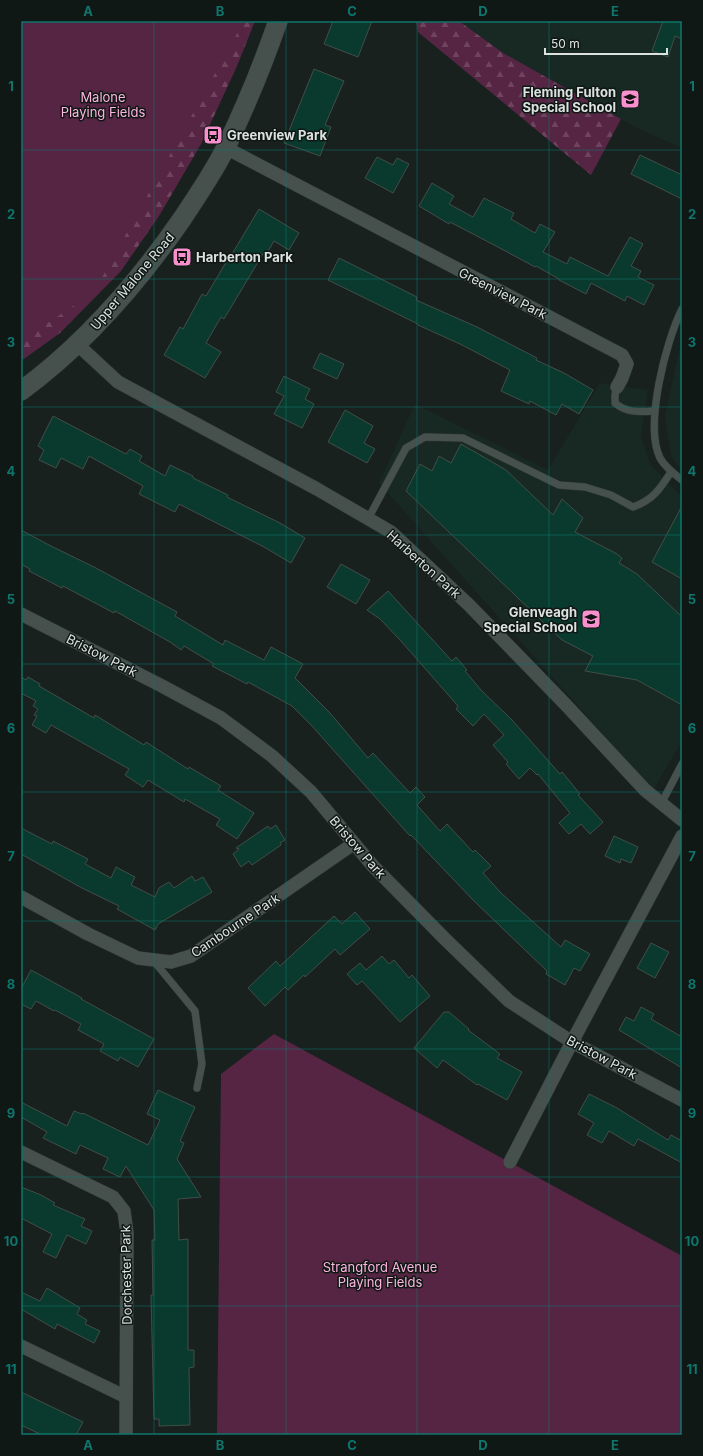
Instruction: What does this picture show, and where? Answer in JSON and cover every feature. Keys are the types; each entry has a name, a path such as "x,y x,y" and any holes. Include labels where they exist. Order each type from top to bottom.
{"main road":[{"name":"Upper Malone Road","path":"21,391 48,371 78,345 121,298 159,252 194,201 226,148 261,69 278,21"}],"street":[{"name":"Greenview Park","path":"226,148 622,355 627,364 617,387"},
{"name":"Harberton Park","path":"78,345 118,382 317,489 391,532 469,605 567,706 645,790 682,820"},
{"name":"Bristow Park","path":"21,614 162,686 220,718 272,756 311,792 373,866 439,934 509,1001 572,1042 682,1100"},
{"path":"510,1162 682,836"},
{"name":"Cambourne Park","path":"21,897 88,934 138,958 171,962 191,956 354,844"},
{"name":"Dorchester Park","path":"21,1152 113,1197 124,1211 127,1233 126,1435"},
{"path":"21,1346 126,1397"}],"lane":[{"path":"682,309 665,355 654,411 656,446 661,459 671,472 682,480"},
{"path":"617,387 615,403 622,409 638,412 654,411"},
{"path":"368,519 406,448 426,437 463,438 559,485 591,489 611,495 633,507 643,504 657,493 671,472"},
{"path":"661,804 682,764"},
{"path":"153,959 195,1011 202,1064 198,1088"}],"shaded area":[{"name":"Fleming Fulton Special School","path":"459,21 682,21 682,148 639,129 503,53"},
{"path":"682,338 682,470 671,456 665,416"},
{"name":"Glenveagh Special School","path":"600,383 648,390 641,436 650,464 682,497 682,741 653,790 379,483 415,404 548,470"}],"green space":[{"name":"Malone Playing Fields","path":"21,21 244,21 94,292 21,341"},
{"path":"217,21 255,21 237,66 201,144 159,216 121,271 60,333 21,361 21,328"},
{"path":"416,21 459,21 503,53 621,119 591,175 418,32"},
{"name":"Strangford Avenue Playing Fields","path":"274,1034 682,1256 682,1435 217,1435 221,1074"}],"building":[{"path":"333,21 372,21 358,57 324,44"},
{"path":"663,21 682,21 682,39 675,36 668,57 652,51"},
{"path":"314,69 344,81 325,125 331,127 320,156 284,143"},
{"path":"640,155 682,175 682,199 631,174"},
{"path":"377,157 393,165 397,158 409,164 393,193 365,178"},
{"path":"432,183 454,196 449,204 473,217 484,198 514,213 511,219 535,233 540,224 555,232 543,252 567,264 570,257 608,276 630,237 643,244 631,266 641,271 638,277 654,285 644,305 627,296 625,301 591,283 586,294 536,266 535,267 450,222 449,224 419,206"},
{"path":"259,209 299,233 289,250 274,241 267,253 264,252 224,319 221,317 206,343 221,352 205,378 164,355 180,327 183,329 202,294 206,296"},
{"path":"339,258 417,297 416,300 477,327 537,358 536,360 564,373 593,390 579,414 562,404 556,415 530,401 529,404 501,391 510,370 328,280"},
{"path":"320,353 344,364 337,379 313,368"},
{"path":"284,376 310,389 305,399 314,404 302,428 274,414 284,396 276,392"},
{"path":"345,410 373,426 364,443 375,449 367,463 328,442"},
{"path":"53,416 126,454 130,449 142,456 139,461 165,476 170,465 193,476 193,478 228,495 227,497 280,523 305,538 291,563 264,547 179,504 175,512 139,494 143,486 89,456 83,469 61,458 56,468 39,460 44,450 38,446"},
{"path":"461,444 506,470 553,515 562,499 583,518 575,532 617,554 622,558 619,563 637,574 682,617 682,705 637,680 585,671 593,656 562,640 406,491 420,464 432,471 439,456 451,463"},
{"path":"682,506 682,579 652,562"},
{"path":"21,530 96,568 177,612 175,616 223,645 225,640 264,660 271,647 303,664 295,678 330,713 368,758 373,753 410,793 416,787 425,797 417,805 440,831 447,824 473,852 475,850 491,866 483,873 501,893 561,947 565,940 590,954 580,971 574,968 565,985 546,974 547,971 474,901 411,835 410,836 312,726 292,706 248,682 247,684 212,666 214,664 184,646 181,650 170,642 115,611 114,613 63,586 62,588 29,571 30,569 21,564"},
{"path":"341,564 370,580 356,604 327,587"},
{"path":"388,591 452,661 456,657 467,670 465,671 481,690 512,720 560,774 562,772 580,794 578,795 603,822 590,834 581,824 569,834 559,823 570,813 538,774 537,775 530,768 519,779 506,764 508,762 493,745 504,735 484,714 473,726 456,709 458,706 401,641 380,619 367,610"},
{"path":"21,677 26,680 28,677 40,684 39,686 94,718 95,715 144,745 146,742 188,769 189,767 221,786 218,790 254,813 237,839 216,825 220,819 185,799 184,802 148,780 143,787 125,775 129,769 51,725 46,733 32,725 37,716 34,715 38,709 33,706 36,701 21,693"},
{"path":"276,825 285,840 280,843 281,845 252,865 249,861 241,867 233,854 239,849 236,848 268,826 270,829"},
{"path":"21,828 52,844 53,841 88,859 85,864 111,878 116,867 135,877 131,885 155,897 159,888 169,882 174,888 192,876 195,881 203,877 212,892 158,924 155,930 117,909 119,906 82,888 21,854"},
{"path":"614,836 638,847 631,863 621,859 620,863 605,856"},
{"path":"355,912 370,929 340,955 335,949 305,977 304,975 288,990 285,987 265,1006 248,988 276,961 280,966 334,916 342,924"},
{"path":"651,943 669,952 655,978 637,968"},
{"path":"382,956 389,964 394,960 409,978 412,975 430,996 400,1022 362,981 357,985 347,974 360,963 366,970"},
{"path":"31,970 154,1039 138,1067 120,1057 118,1061 100,1051 104,1044 78,1030 81,1024 55,1010 54,1011 36,1001 31,1009 21,1004 21,989"},
{"path":"641,1007 654,1014 651,1019 682,1037 682,1068 619,1030 626,1017 634,1021"},
{"path":"444,1012 449,1012 469,1029 468,1030 500,1054 497,1058 522,1072 507,1100 478,1084 477,1085 443,1060 437,1068 414,1048"},
{"path":"158,1090 195,1107 180,1141 184,1143 177,1159 201,1197 178,1199 179,1240 188,1239 188,1350 194,1350 194,1367 189,1368 190,1425 159,1426 159,1419 154,1419 151,1295 153,1295 152,1240 155,1240 154,1210 126,1166 120,1177 103,1169 108,1158 80,1145 76,1154 43,1138 47,1132 21,1117 21,1102 67,1126 74,1111 83,1113 148,1145 160,1120 147,1114"},
{"path":"589,1094 617,1108 668,1140 671,1135 682,1141 682,1163 638,1139 634,1146 609,1131 602,1143 587,1135 594,1123 578,1114"},
{"path":"21,1187 41,1195 55,1203 53,1205 85,1219 81,1226 92,1231 86,1244 67,1235 56,1258 43,1252 52,1234 21,1218"},
{"path":"47,1288 80,1308 77,1314 87,1320 85,1324 100,1331 94,1343 57,1324 55,1329 21,1309 21,1292 40,1301"},
{"path":"21,1392 83,1422 76,1435 42,1435 21,1425"}],"place":[{"name":"Fleming Fulton Special School","path":"630,99"},
{"name":"Greenview Park","path":"213,135"},
{"name":"Harberton Park","path":"182,257"},
{"name":"Glenveagh Special School","path":"591,619"}]}
